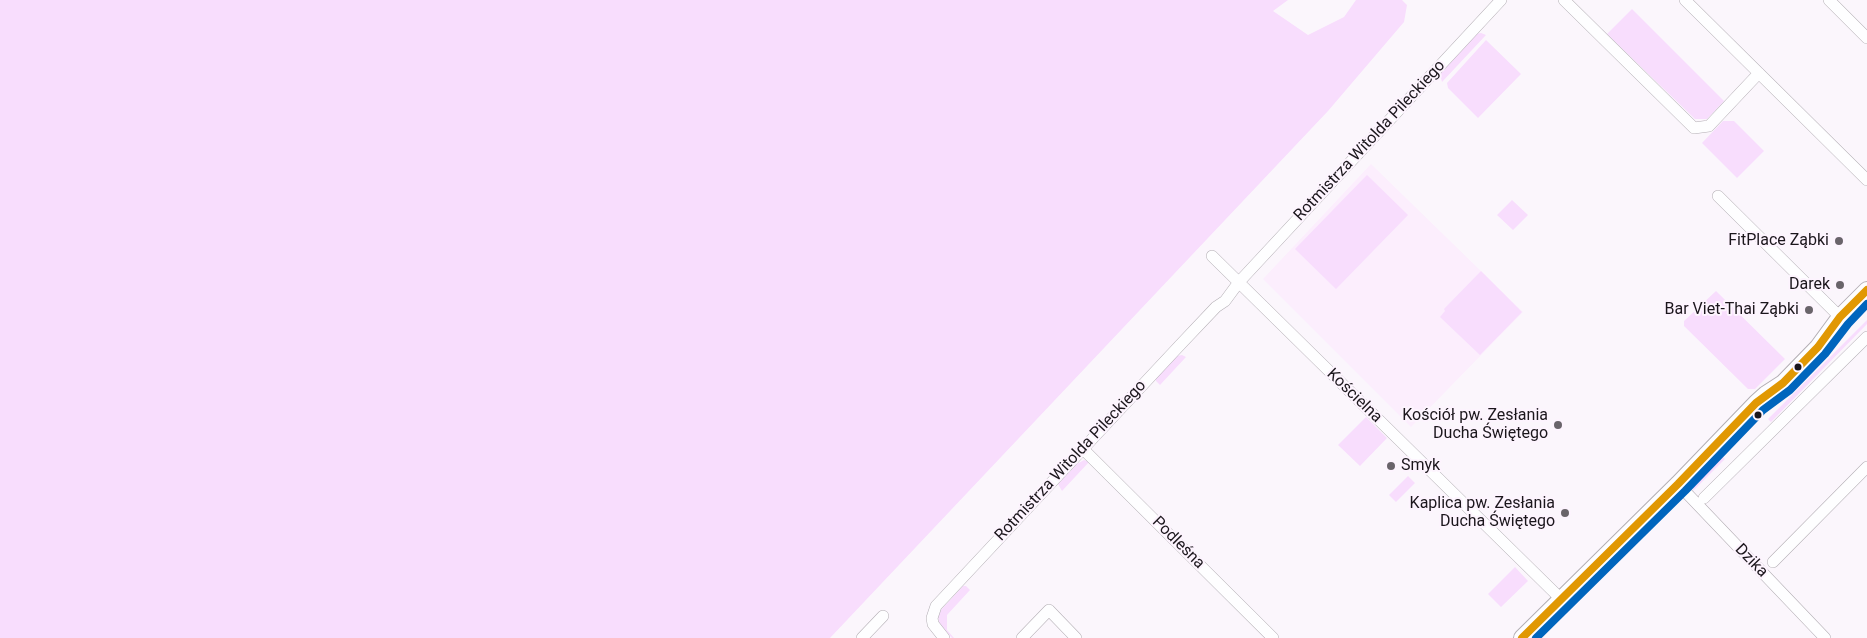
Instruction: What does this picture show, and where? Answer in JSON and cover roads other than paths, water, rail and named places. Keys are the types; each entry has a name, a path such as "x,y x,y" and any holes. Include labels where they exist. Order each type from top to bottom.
{"street":[{"name":"Rotmistrza Witolda Pileckiego","path":"944,638 933,624 932,618 936,606 1216,306 1221,296 1238,282 1500,0"},
{"path":"1564,0 1694,128 1708,126 1759,73"},
{"path":"1684,0 1867,180"},
{"path":"1829,0 1867,38"},
{"path":"1718,196 1840,317"},
{"name":"Kościelna","path":"1212,256 1561,599"},
{"path":"1522,638 1678,484 1744,415 1798,368 1818,347 1840,317 1867,290"},
{"path":"1704,498 1867,337"},
{"name":"Podleśna","path":"1083,448 1274,638"},
{"path":"1773,562 1867,467"},
{"name":"Dzika","path":"1678,484 1825,638"},
{"path":"1022,638 1049,610 1076,638"},
{"path":"862,638 883,616"}],"place":[{"name":"FitPlace Ząbki","path":"1839,241"},
{"name":"Darek","path":"1840,285"},
{"name":"Bar Viet-Thai Ząbki","path":"1809,310"},
{"name":"Kościół pw. Zesłania Ducha Świętego","path":"1558,425"},
{"name":"Smyk","path":"1391,466"},
{"name":"Kaplica pw. Zesłania Ducha Świętego","path":"1565,513"}]}
